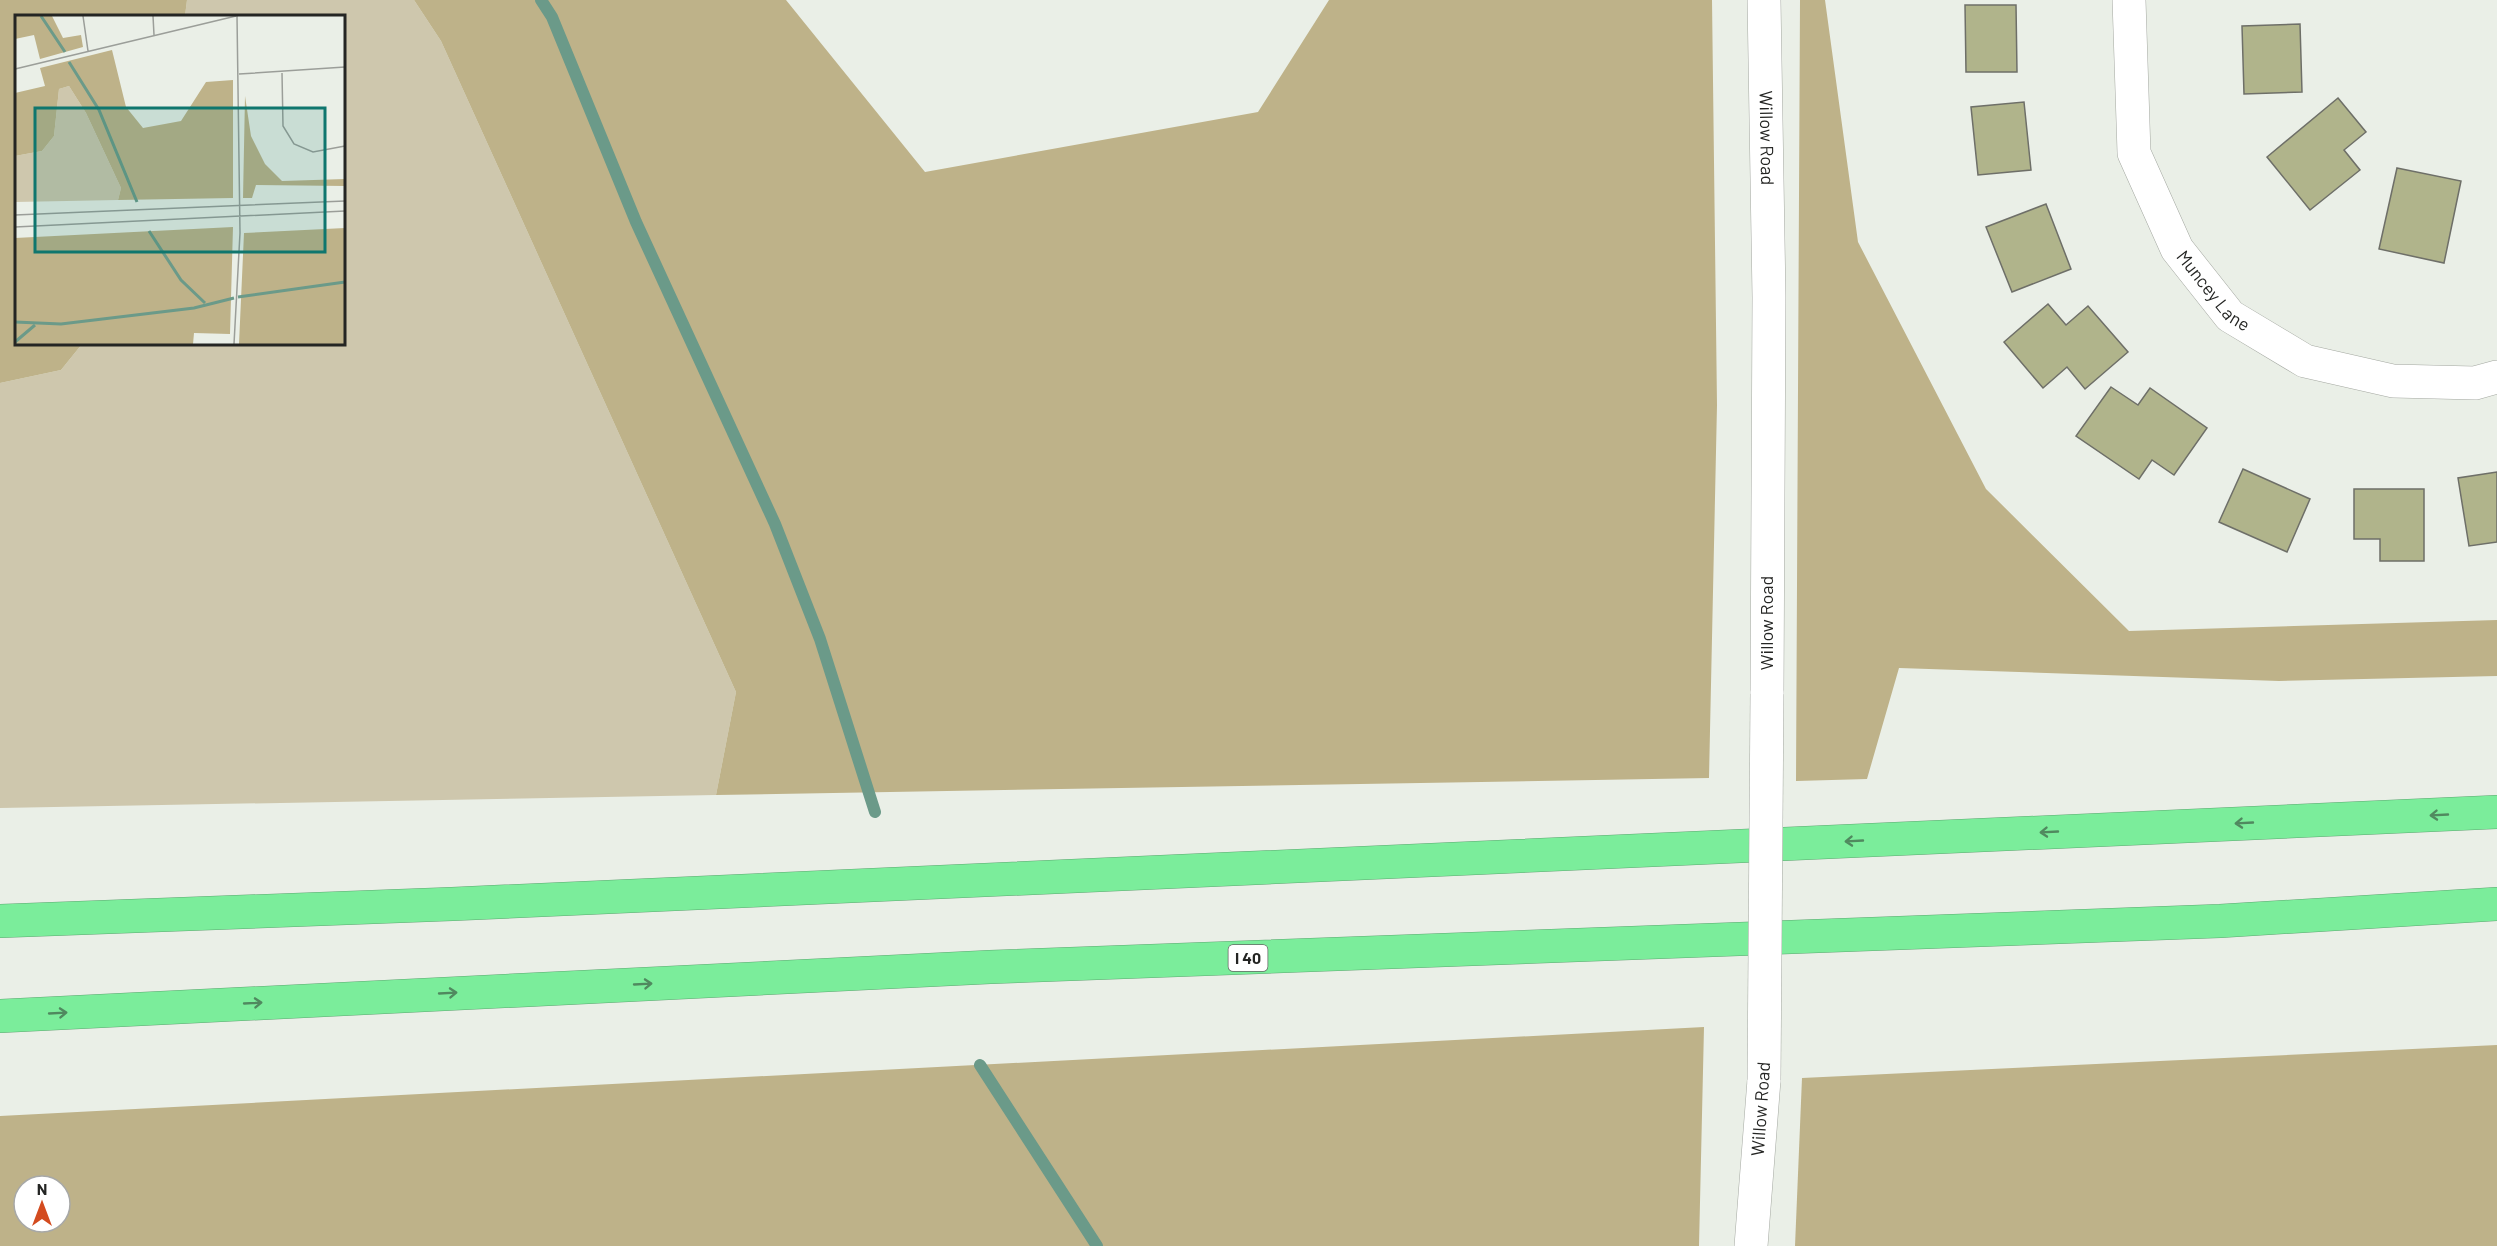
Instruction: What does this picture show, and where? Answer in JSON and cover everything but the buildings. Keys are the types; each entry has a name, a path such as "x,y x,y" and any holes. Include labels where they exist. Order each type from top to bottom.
{"highway":[{"path":"0,921 452,904 2497,812"},
{"name":"I 40","path":"0,1016 990,967 2220,921 2497,904"}],"street":[{"name":"Willow Road","path":"1751,1246 1764,1080 1769,297 1764,0"},
{"name":"Muncey Lane","path":"2129,0 2134,153 2177,249 2230,316 2305,361 2393,381 2475,383 2497,377"}],"shaded area":[{"path":"0,0 187,0 185,15 15,15 15,345 81,345 61,370 0,383"},
{"path":"187,0 414,0 441,41 736,692 716,795 0,808 0,383 61,370 81,345 345,345 345,15 185,15"},
{"path":"414,0 786,0 925,172 1258,112 1329,0 1712,0 1717,405 1709,778 716,795 736,692 441,41"},
{"path":"1800,0 1825,0 1858,242 1986,489 2129,631 2497,620 2497,676 2279,681 1899,668 1867,779 1796,781"},
{"path":"1704,1027 1699,1246 0,1246 0,1116"},
{"path":"2497,1045 2497,1246 1795,1246 1802,1078"}],"waterway":[{"path":"541,0 552,17 636,222 775,524 820,639 875,812"},
{"path":"980,1065 1097,1246"}]}
